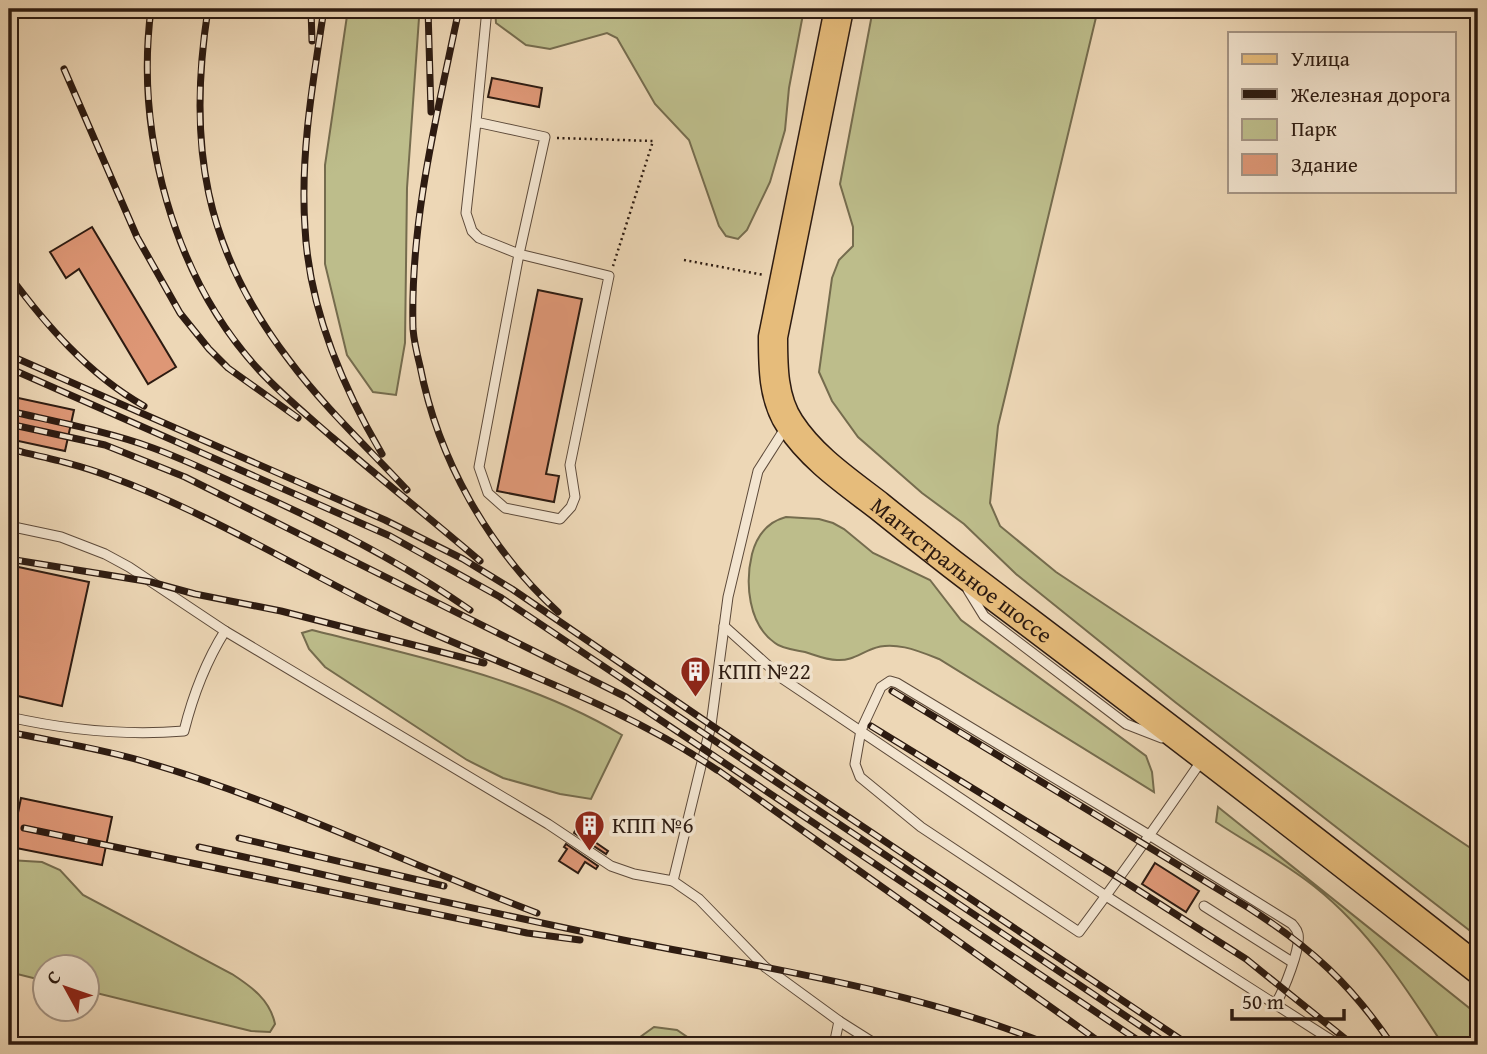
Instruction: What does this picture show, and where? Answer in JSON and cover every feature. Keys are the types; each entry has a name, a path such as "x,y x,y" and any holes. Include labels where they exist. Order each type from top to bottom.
{"main road":[{"name":"Магистральное шоссе","path":"839,9 774,337 773,368 778,394 789,422 811,450 950,563 1206,755 1478,969"}],"lane":[{"path":"476,122 545,137 519,254 479,467 488,493 505,508 560,519 571,507 575,497 570,465 609,276 519,254 479,238 468,223 466,214 487,9"},
{"path":"673,881 711,726 728,597 758,471 789,422"},
{"path":"9,526 61,537 105,554 225,631 531,814 615,869 673,881 699,899 765,967 877,1045"},
{"path":"724,626 783,679 1106,896 1339,1045"},
{"path":"9,718 87,731 184,731 210,654 225,631"},
{"path":"1206,755 1149,835 1106,896 1079,932 921,827 860,777 855,764 861,730 881,687 890,681 897,683 1149,835 1292,924 1298,934 1284,989 1276,1003"},
{"path":"1204,906 1292,962"},
{"path":"834,1045 839,1021"}],"path":[{"path":"545,137 653,141 609,276"},
{"path":"684,260 785,278"}],"green space":[{"path":"348,9 417,9 419,18 407,188 405,343 396,395 373,392 347,355 325,264 325,165"},
{"path":"495,9 804,9 789,88 785,130 770,182 747,230 738,239 726,236 719,226 689,140 655,104 617,38 607,33 550,49 526,45 496,23"},
{"path":"873,9 1098,9 998,426 990,503 1000,526 1056,572 1478,853 1478,937 1175,702 1016,574 964,524 922,493 858,437 832,401 819,372 832,278 839,260 853,246 853,227 840,184"},
{"path":"786,517 819,519 833,523 873,553 930,580 961,620 1146,756 1152,772 1154,792 939,659 906,648 889,646 872,649 847,659 833,660 775,643 766,635 754,614 749,590 750,565 760,535 773,522"},
{"path":"312,630 432,660 510,684 586,715 622,735 591,799 560,794 503,778 467,760 325,667 309,649 302,633"},
{"path":"1218,807 1478,1015 1478,1045 1443,1045 1401,981 1352,922 1303,878 1216,822"},
{"path":"9,860 42,862 60,870 83,895 232,974 264,1001 275,1024 270,1032 251,1031 102,994 102,953 32,953 32,978 9,972"},
{"path":"654,1027 677,1030 699,1045 629,1045"}],"building":[{"path":"492,78 542,88 539,107 488,97"},
{"path":"92,227 176,367 148,384 79,269 66,278 50,252"},
{"path":"538,290 582,299 546,474 559,476 554,502 497,491"},
{"path":"9,396 74,410 65,451 9,439"},
{"path":"9,565 89,582 62,706 9,694"},
{"path":"21,798 112,817 102,865 11,847"},
{"path":"576,829 608,851 606,854 574,833"},
{"path":"566,844 598,866 596,869 585,862 578,873 559,861 567,849 564,847"},
{"path":"1155,863 1199,891 1186,912 1142,884"}],"railway":[{"path":"151,9 149,105 155,153 183,248 204,292 229,333 277,388 480,561"},
{"path":"208,9 202,58 202,150 209,194 220,236 260,319 289,360 331,410 407,490"},
{"path":"311,9 312,41"},
{"path":"324,9 304,173 308,258 313,288 330,346 341,374 382,454"},
{"path":"428,9 431,112"},
{"path":"459,9 420,208 413,288 414,338 428,401 453,468 488,531 509,560 558,612"},
{"path":"64,69 137,237 180,313 228,368 298,418"},
{"path":"9,275 38,312 86,364 144,406"},
{"path":"9,355 385,520 463,559 512,589 1189,1045"},
{"path":"9,368 390,536 500,597 1169,1045"},
{"path":"9,411 117,437 186,461 358,542 415,574 470,610"},
{"path":"9,424 105,445 185,477 626,697 1145,1045"},
{"path":"9,449 99,472 150,492 227,528 378,608 645,727 717,770"},
{"path":"9,559 151,582 195,594 281,611 484,663"},
{"path":"892,691 1271,923 1311,953 1345,985 1392,1045"},
{"path":"871,726 1246,959 1353,1045"},
{"path":"9,732 115,754 199,779 296,815 537,913"},
{"path":"719,771 1104,1045"},
{"path":"24,828 527,933 580,940"},
{"path":"239,838 444,886"},
{"path":"199,847 570,929 840,982 946,1009 1050,1045"}],"place":[{"name":"КПП №22","path":"695,698"},
{"name":"КПП №6","path":"589,852"}]}
